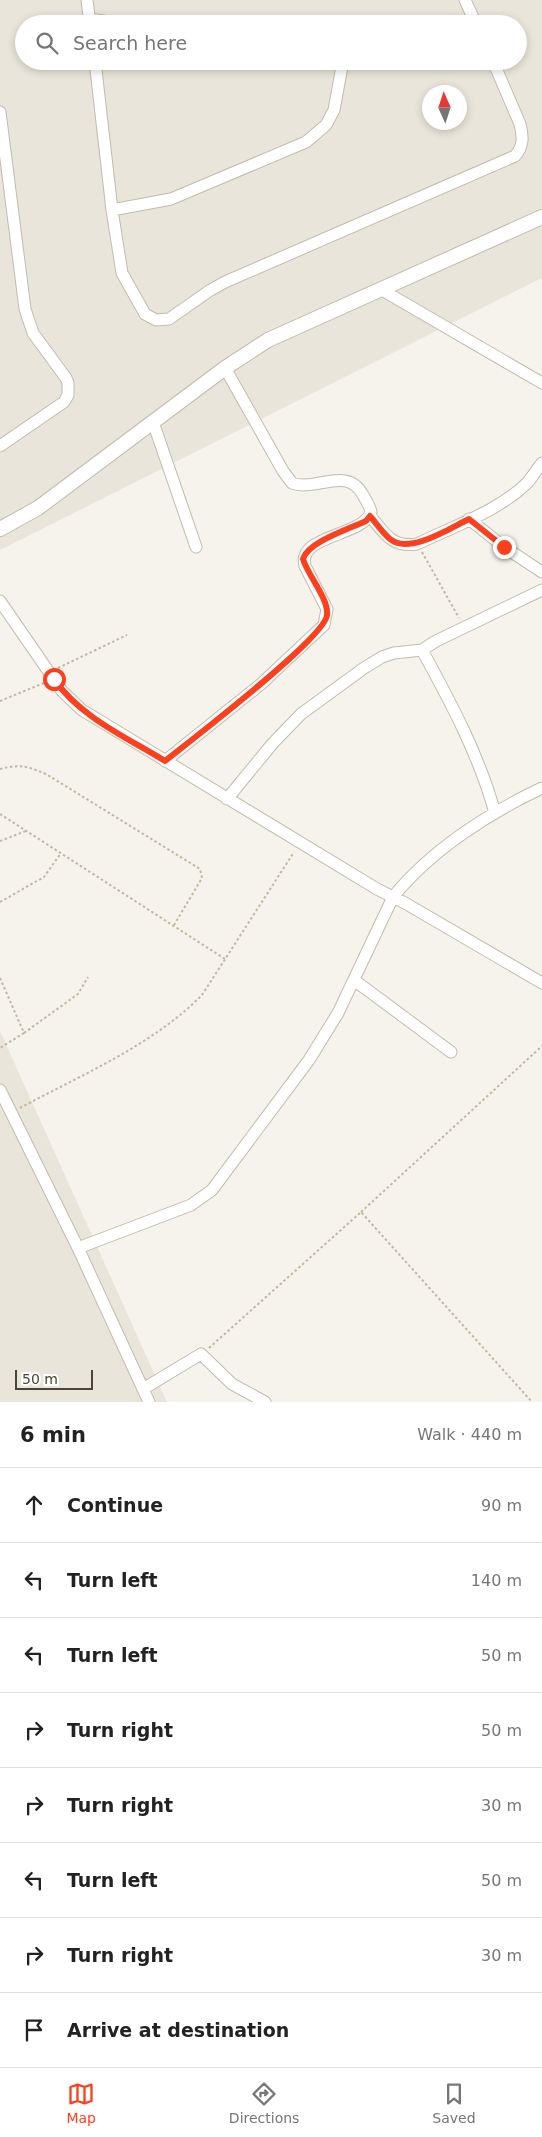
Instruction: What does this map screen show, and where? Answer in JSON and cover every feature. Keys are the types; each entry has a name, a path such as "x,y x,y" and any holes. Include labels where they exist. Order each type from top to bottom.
{"street":[{"path":"87,0 89,15"},
{"path":"465,0 472,15"},
{"path":"95,70 121,268 128,285 145,314 156,320 170,319 225,282 515,156 521,149 522,134 520,124 497,70"},
{"path":"112,210 171,199 306,142 326,125 334,110 341,70"},
{"path":"0,112 26,314 33,332 66,378 69,390 64,402 0,446"},
{"path":"0,529 38,508 225,368 268,340 542,217"},
{"path":"382,290 542,383"},
{"path":"165,761 262,684 324,625 327,609 305,566 303,559 305,554 315,545 366,521 370,516 371,508 361,490 347,480 333,480 307,486 292,483 283,472 225,368"},
{"path":"153,422 196,547"},
{"path":"370,516 391,540 408,545 417,544 488,510 519,490 528,482 542,463"},
{"path":"469,519 504,547 542,572"},
{"path":"227,799 273,742 301,714 364,668 382,657 394,653 422,650 436,641 542,590"},
{"path":"0,601 62,691 82,710 377,889 394,897 542,984"},
{"path":"422,650 464,731 487,785 495,813"},
{"path":"78,1248 190,1205 212,1190 309,1060 338,1013 394,897 419,869 479,822 542,788"},
{"path":"354,980 451,1052"},
{"path":"0,1090 78,1248 149,1402"},
{"path":"143,1389 201,1354 232,1384 265,1402"}],"path":[{"path":"417,544 465,627"},
{"path":"0,701 128,636"},
{"path":"0,769 26,766 46,774 200,869 202,878 174,925"},
{"path":"0,814 226,958"},
{"path":"0,841 26,831"},
{"path":"12,1113 154,1036 182,1015 202,995 300,843"},
{"path":"0,902 44,877 61,853"},
{"path":"0,1048 24,1034 78,994 88,976"},
{"path":"0,978 24,1034"},
{"path":"201,1354 361,1212 542,1046"},
{"path":"361,1212 532,1402"}],"shaded area":[{"path":"0,0 542,0 542,278 0,550"},
{"path":"0,1031 167,1402 0,1402"}],"route":[{"path":"54,679 62,691 82,710 165,761 262,684 324,625 327,609 303,559 309,549 315,545 366,521 370,516 391,540 398,543 417,544 469,519 504,547"}]}
